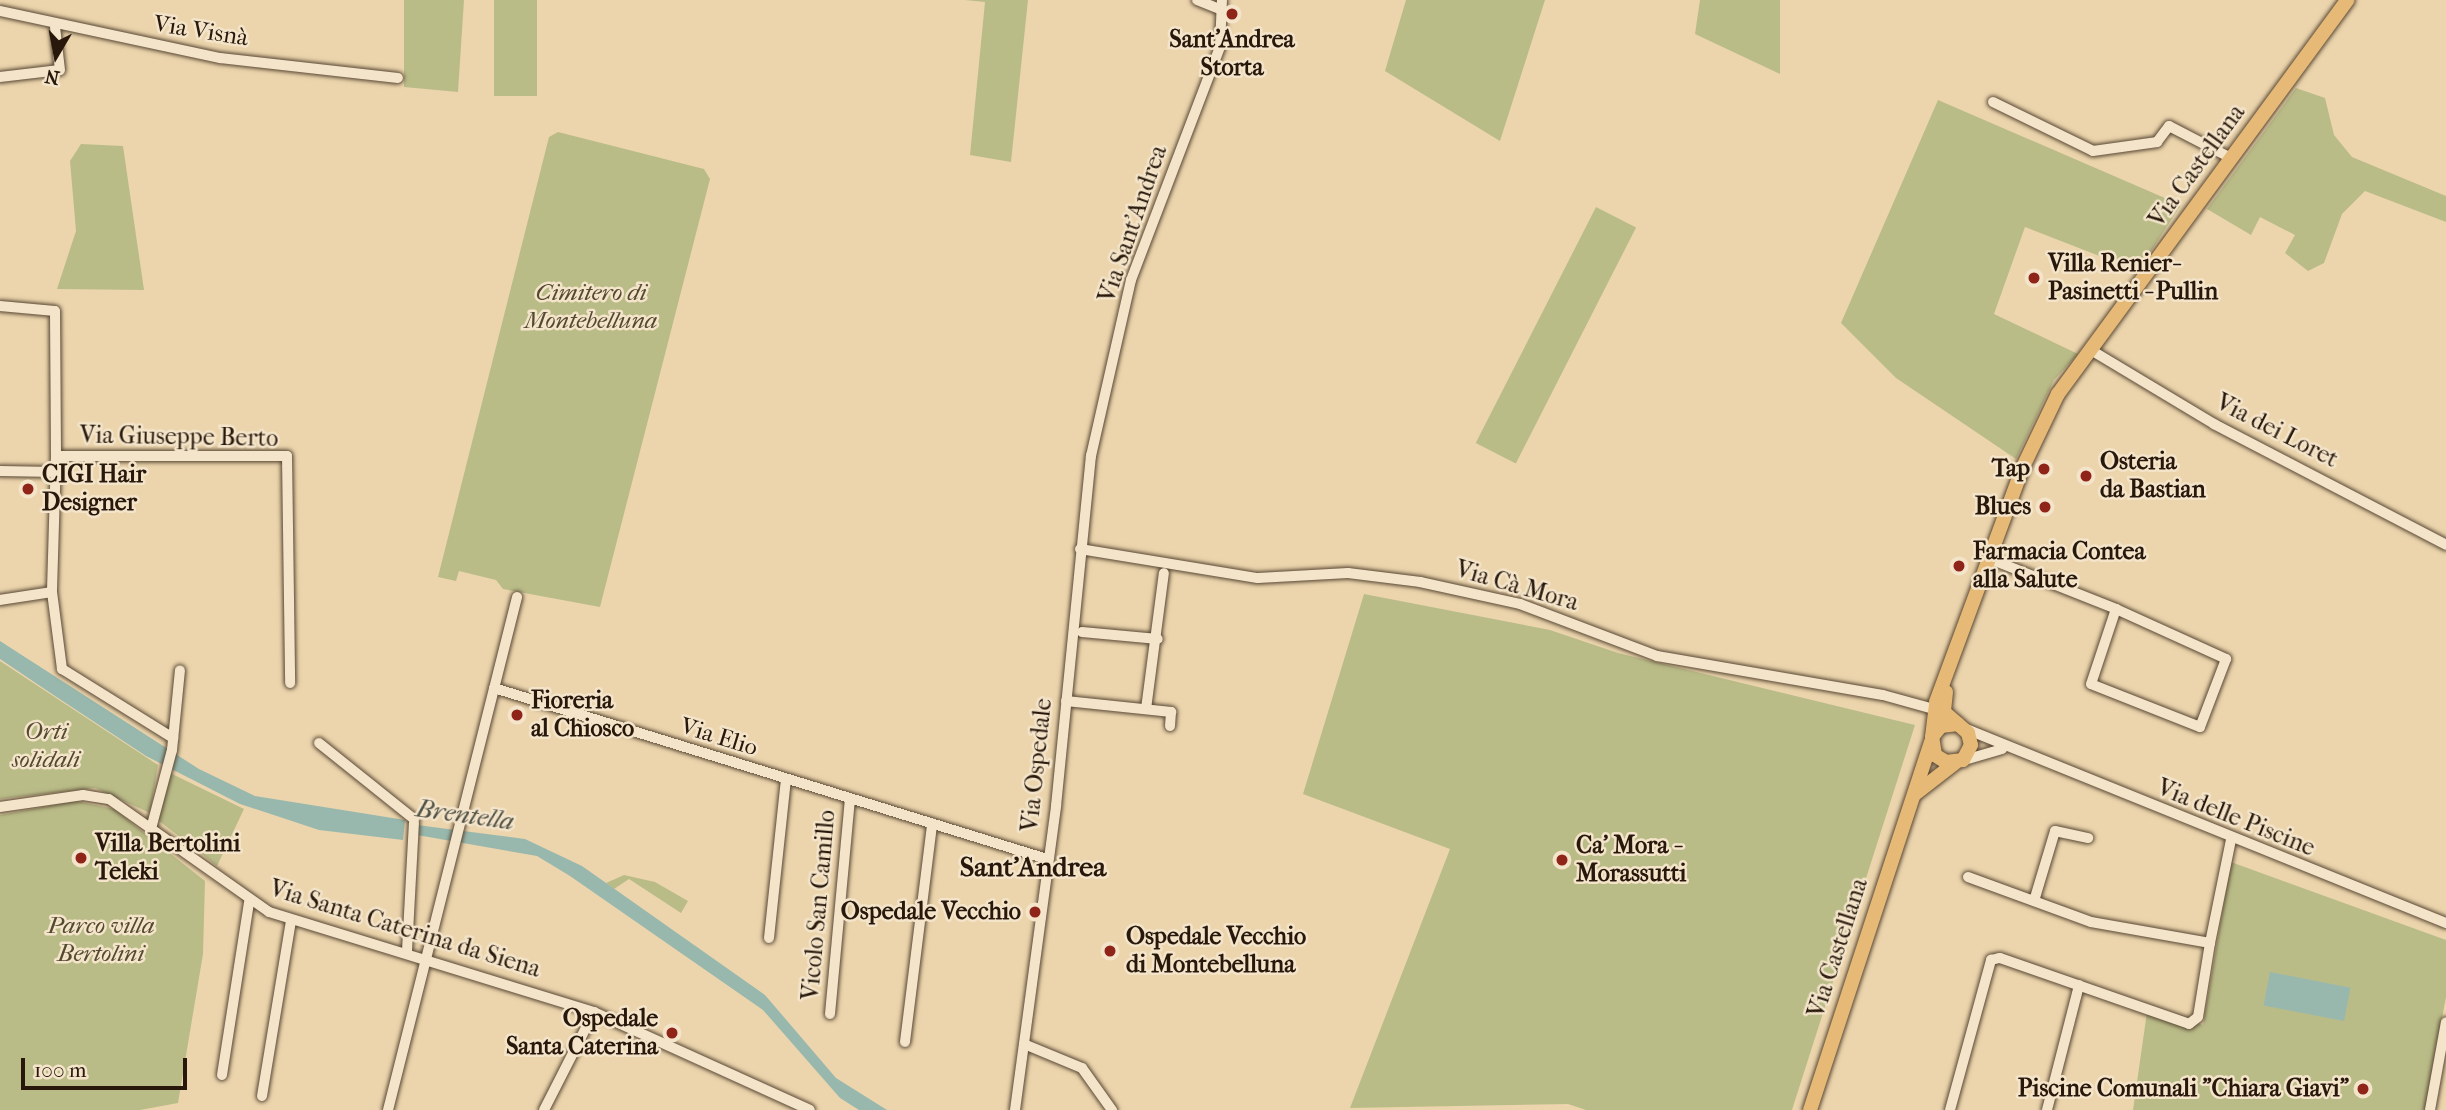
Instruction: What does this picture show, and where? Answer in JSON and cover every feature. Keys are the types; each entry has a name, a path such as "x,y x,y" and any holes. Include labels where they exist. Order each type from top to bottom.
{"main road":[{"name":"Via Castellana","path":"1810,1110 1932,739 1934,709 2042,427 2091,349 2347,0"},
{"name":"Via Castellana","path":"1952,667 1944,709 1962,727"},
{"path":"1941,726 1962,727 1971,745 1957,762 1938,758 1932,739 1941,726"},
{"name":"Via Castellana","path":"1911,800 1927,780 1957,762"}],"street":[{"path":"1196,0 1222,5"},
{"name":"Via Sant'Andrea","path":"1080,549 1091,456 1131,280 1220,47 1222,5"},
{"name":"Via Visnà","path":"0,11 55,27 220,58 398,78"},
{"path":"0,77 60,70 55,27"},
{"path":"1993,102 2093,151 2157,142 2169,126 2231,158"},
{"path":"0,306 55,311 56,472 52,592 62,668 173,738"},
{"name":"Via dei Loret","path":"2091,349 2214,424 2446,545"},
{"name":"Via Giuseppe Berto","path":"56,456 287,456 290,683"},
{"path":"0,471 56,472"},
{"name":"Via Cà Mora","path":"1080,549 1213,573 1420,582 1520,604 1657,656 1883,695 1934,709"},
{"name":"Via Ospedale","path":"1015,1110 1066,701 1080,549"},
{"path":"1990,559 2116,609 2226,659 2200,727 2091,684 2116,609"},
{"path":"1146,709 1164,573"},
{"path":"0,600 33,600 52,592"},
{"path":"388,1110 517,597"},
{"path":"1082,632 1157,639"},
{"path":"152,825 163,768 172,751 180,670"},
{"name":"Via Elio","path":"494,688 1047,859"},
{"path":"1066,701 1171,712 1170,726"},
{"name":"Via delle Piscine","path":"1962,727 2012,751 2231,840 2446,923"},
{"path":"319,743 414,821 407,951"},
{"path":"1957,762 2012,751"},
{"path":"769,938 786,779"},
{"name":"Via Santa Caterina da Siena","path":"0,807 83,795 127,806 249,902 291,919 426,956 594,1012 810,1110"},
{"name":"Vicolo San Camillo","path":"830,1014 850,799"},
{"path":"905,1042 932,824"},
{"path":"2034,901 2056,831 2088,838"},
{"path":"1950,1110 1988,963 2000,958 2186,1023 2198,1017 2231,840"},
{"path":"1968,877 2091,922 2210,943"},
{"path":"222,1075 249,902"},
{"path":"262,1096 291,919"},
{"path":"2047,1110 2079,985"},
{"path":"544,1110 594,1012"},
{"path":"2430,1110 2446,1023"},
{"path":"1024,1044 1082,1068 1112,1110"}],"green space":[{"path":"404,0 464,0 458,92 404,87"},
{"path":"494,0 537,0 537,96 494,96"},
{"path":"965,0 1028,0 1011,162 970,155 985,2"},
{"path":"1406,0 1545,0 1500,141 1385,71"},
{"path":"1700,0 1780,0 1780,74 1695,34"},
{"path":"2296,88 2325,98 2334,135 2352,157 2446,196 2446,222 2365,191 2342,214 2324,263 2308,271 2285,253 2295,235 2260,217 2251,235 2207,209"},
{"path":"1938,100 2181,205 2138,271 2025,227 1994,314 2078,354 2054,380 2016,459 1896,378 1841,323"},
{"name":"Cimitero di Montebelluna","path":"558,132 704,169 710,179 600,607 503,589 496,580 459,571 456,581 438,577 549,137"},
{"path":"81,144 123,146 144,290 57,289 76,231 70,161"},
{"path":"1596,207 1636,227 1516,464 1476,443"},
{"path":"1364,594 1550,630 1618,653 1915,725 1792,1110 1586,1110 1568,1104 1350,1108 1450,849 1303,794"},
{"name":"Orti solidali","path":"0,661 158,765 150,813 95,788 0,799"},
{"path":"168,772 244,809 217,866 158,820"},
{"name":"Parco villa Bertolini","path":"76,801 114,809 205,881 203,954 178,1103 140,1110 0,1110 0,815"},
{"path":"2231,862 2446,940 2446,997 2425,1110 2133,1110 2148,1005 2203,1025"},
{"path":"624,875 655,882 688,901 681,913 629,879 614,889 606,883"}],"water":[{"path":"0,641 199,769 255,796 405,820 403,840 319,830 240,804 146,756 0,659"},
{"path":"417,825 525,839 582,866 765,995 836,1078 887,1110 859,1110 840,1098 763,1010 570,876 537,856 417,835"},
{"path":"2270,972 2350,988 2344,1021 2264,1005"}],"place":[{"name":"Sant'Andrea Storta","path":"1232,14"},
{"name":"Villa Renier- Pasinetti - Pullin","path":"2034,278"},
{"name":"Tap","path":"2044,469"},
{"name":"Osteria da Bastian","path":"2086,476"},
{"name":"CIGI Hair Designer","path":"28,489"},
{"name":"Blues","path":"2045,507"},
{"name":"Farmacia Contea alla Salute","path":"1959,566"},
{"name":"Fioreria al Chiosco","path":"517,715"},
{"name":"Villa Bertolini Teleki","path":"81,858"},
{"name":"Ca' Mora - Morassutti","path":"1562,860"},
{"name":"Ospedale Vecchio","path":"1035,912"},
{"name":"Ospedale Vecchio di Montebelluna","path":"1110,951"},
{"name":"Ospedale Santa Caterina","path":"672,1033"},
{"name":"Piscine Comunali \"Chiara Giavi\"","path":"2363,1089"}],"district":[{"name":"Sant'Andrea","path":"1033,867"}],"water label":[{"name":"Brentella","path":"465,815"}]}
